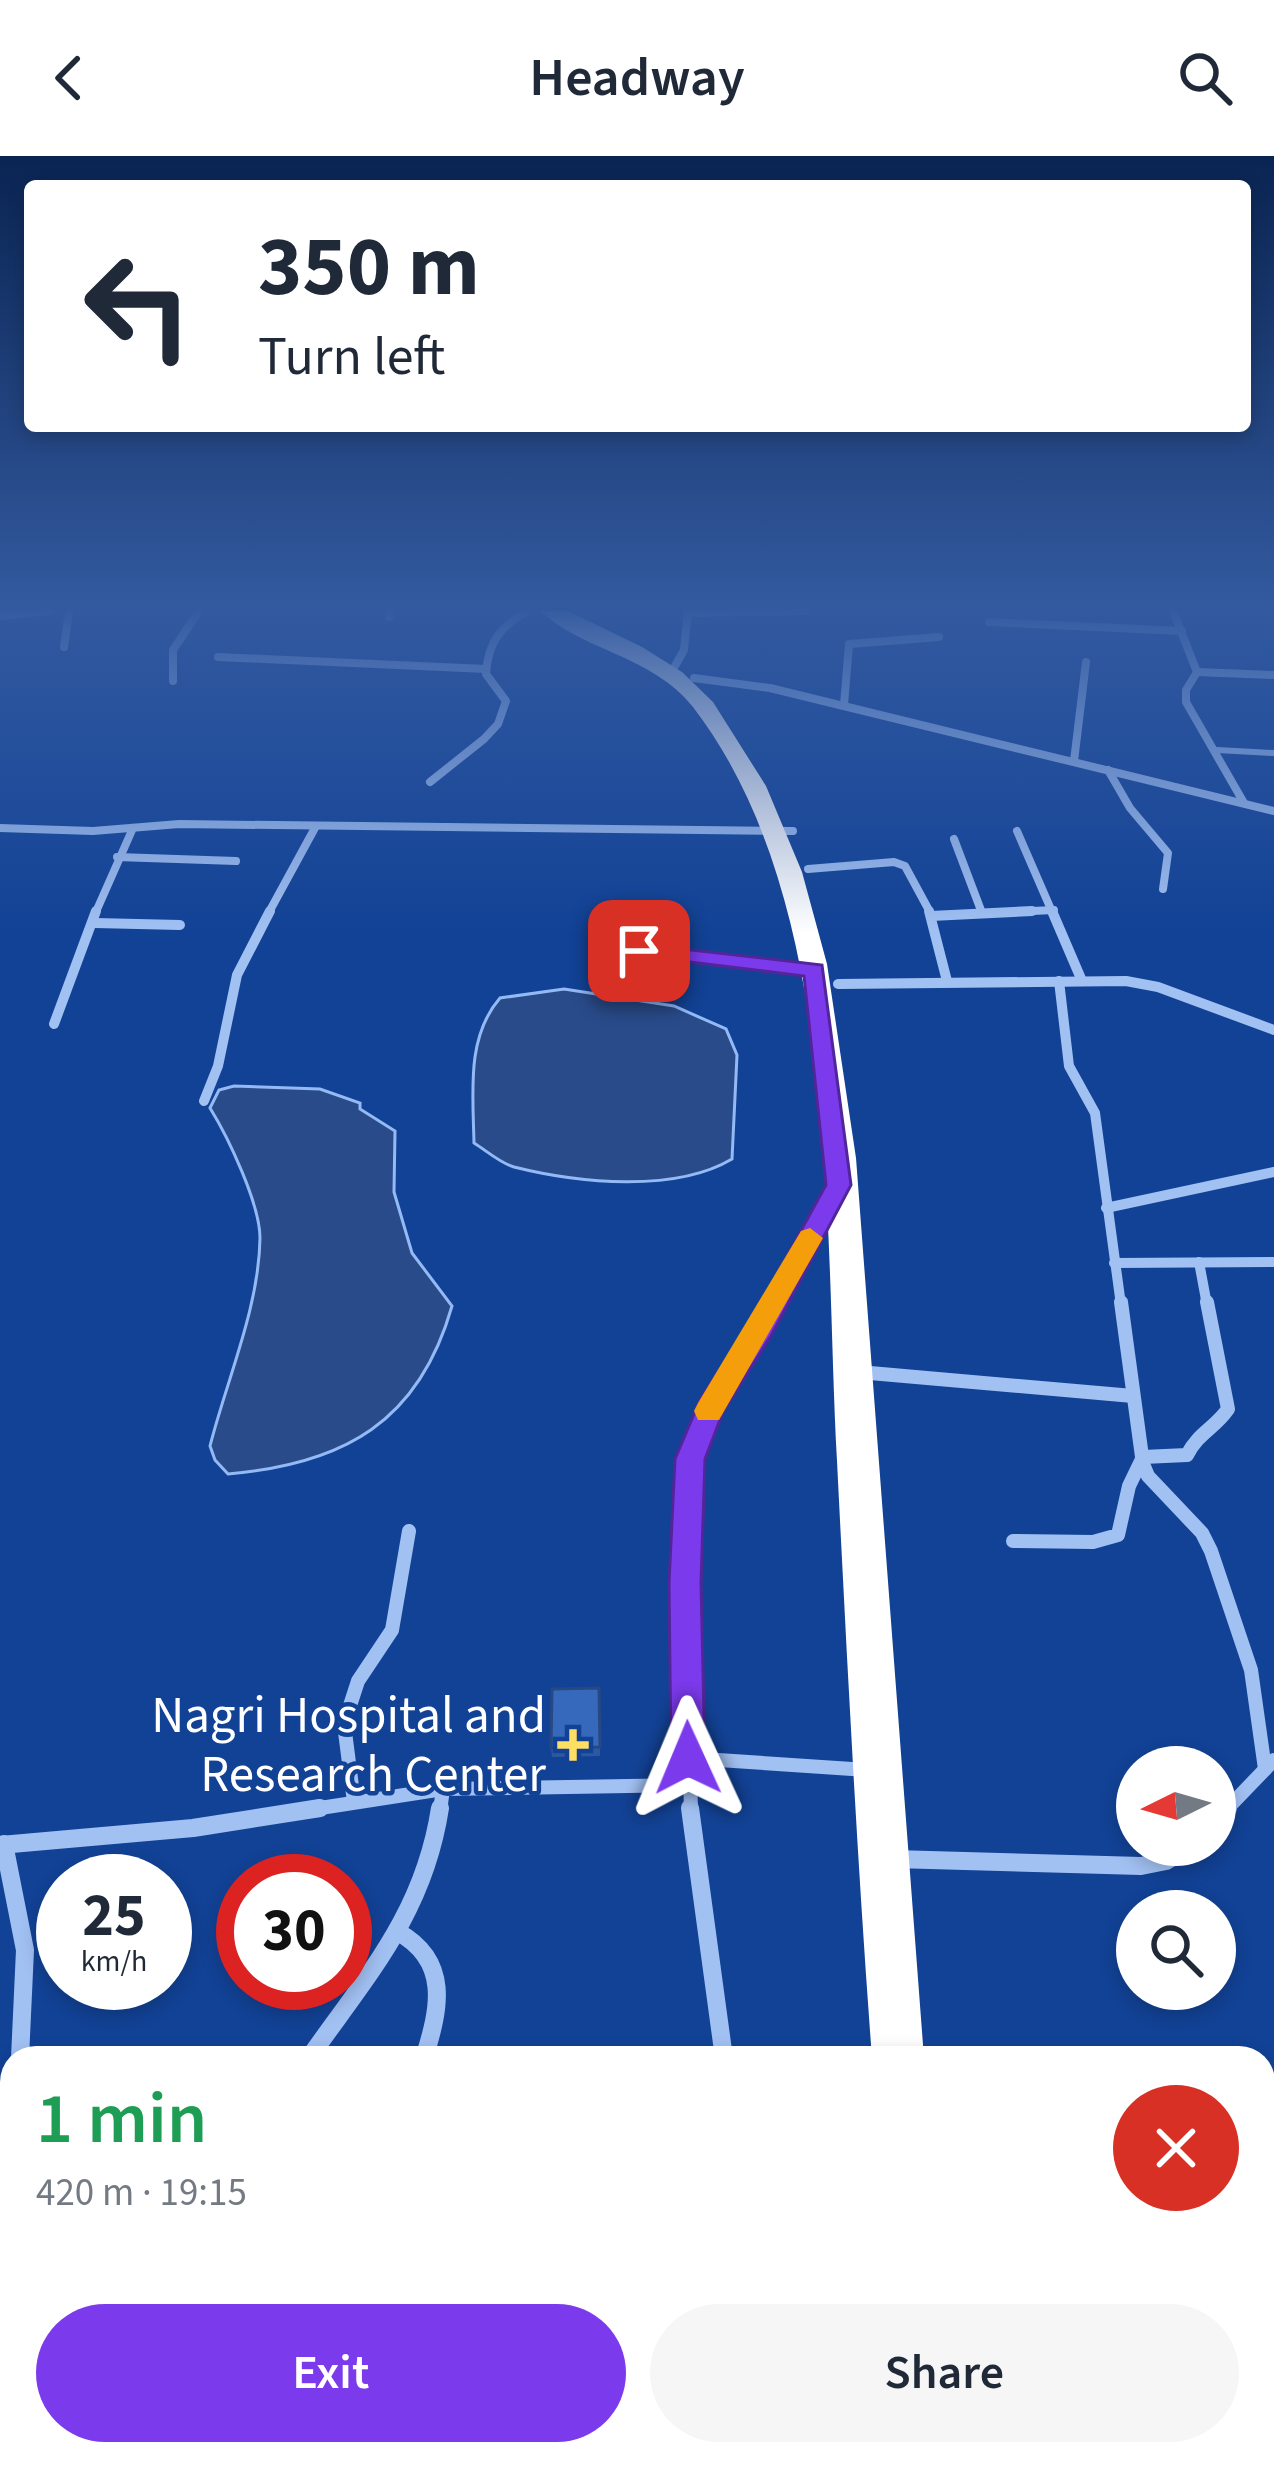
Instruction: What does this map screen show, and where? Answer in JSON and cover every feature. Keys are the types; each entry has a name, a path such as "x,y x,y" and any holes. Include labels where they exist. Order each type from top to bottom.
{"highway":[{"path":"711,719 808,868 826,977 870,1373 898,2046"},
{"path":"728,719 784,831 804,917 826,977 838,1185 886,1770"},
{"path":"891,1859 916,2046"}],"street":[{"path":"430,782 500,719"},
{"path":"901,719 1273,814"},
{"path":"1074,761 1079,719"},
{"path":"1198,719 1244,803"},
{"path":"1108,770 1134,814 1166,846 1171,868 1163,889"},
{"path":"0,828 179,824 784,831"},
{"path":"204,1101 218,1076 245,957 292,881 316,826"},
{"path":"54,1024 117,857 133,828"},
{"path":"1017,831 1082,981"},
{"path":"954,839 982,913"},
{"path":"117,857 236,861"},
{"path":"808,868 901,863 932,916 946,981"},
{"path":"932,916 1054,910"},
{"path":"95,922 180,925"},
{"path":"826,977 1143,983 1274,1030"},
{"path":"1059,981 1070,1066 1095,1114 1148,1476 1202,1533 1251,1670 1270,1765 1236,1800"},
{"path":"1106,1208 1274,1172"},
{"path":"722,2046 689,1785 685,1583 690,1459 710,1408 762,1326 838,1185"},
{"path":"1143,1457 1186,1455 1193,1450 1196,1434 1220,1422 1228,1409 1199,1262"},
{"path":"1114,1263 1274,1262"},
{"path":"870,1373 1133,1396"},
{"path":"1012,1541 1093,1542 1118,1535 1129,1486 1143,1457"},
{"path":"353,1802 344,1724 358,1681 392,1630 409,1531"},
{"path":"688,1758 886,1770"},
{"path":"21,2046 28,1985 26,1936 20,1891 2,1845 193,1828 443,1789 689,1785"},
{"path":"317,2046 398,1932 433,1856 443,1789"},
{"path":"891,1859 1116,1865"},
{"path":"398,1932 426,1951 433,1968 433,2020 427,2046"}],"lane":[{"path":"1217,750 1274,752"},
{"path":"639,951 826,977"}],"water":[{"path":"564,989 674,1006 726,1029 737,1055 732,1159 683,1177 626,1182 514,1167 474,1143 474,1066 489,1013 500,998"},
{"path":"234,1086 320,1089 360,1103 360,1109 395,1131 394,1192 412,1253 452,1306 419,1380 371,1430 307,1460 228,1474 210,1446 248,1317 260,1238 249,1190 210,1108 219,1090"}],"building":[{"path":"599,1688 600,1747 551,1748 552,1689"}],"slow traffic":[{"path":"709,1411 810,1238"}],"place":[{"name":"Nagri Hospital and Research Center","path":"573,1745"}],"route":[{"path":"639,951 814,970 831,1087 838,1185 762,1326 710,1408 690,1459 685,1583 688,1758"}]}
